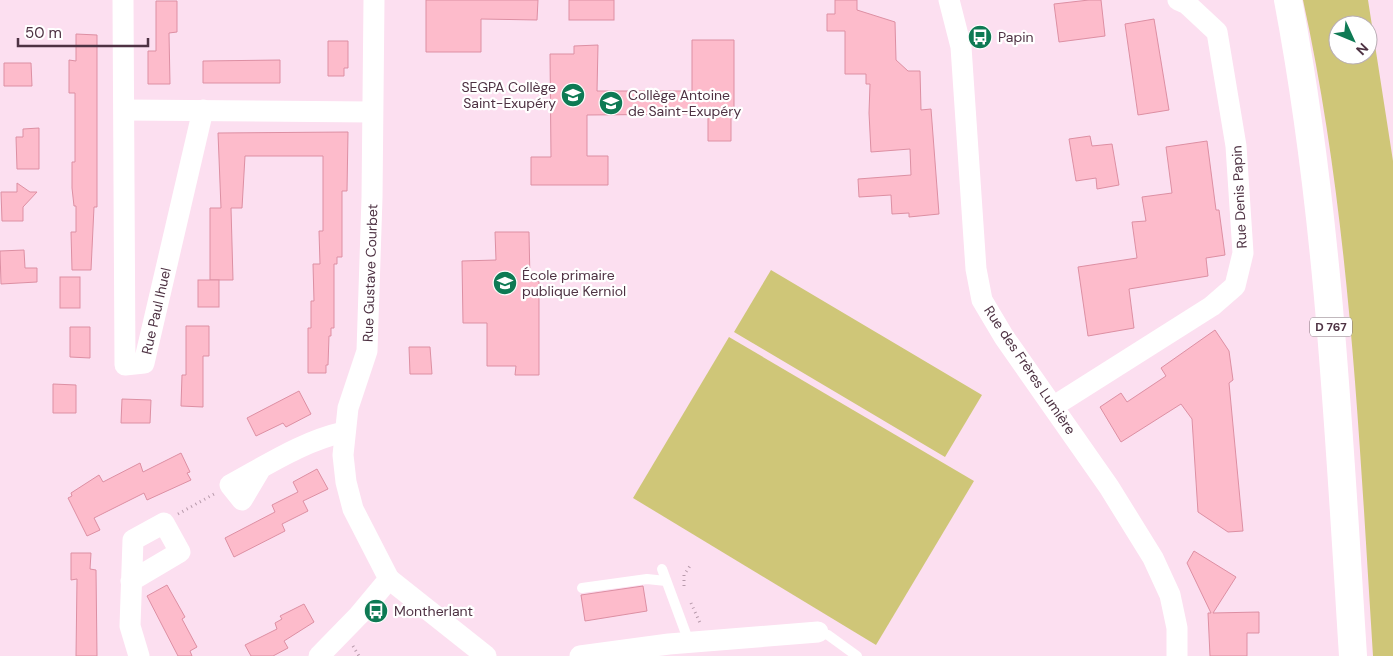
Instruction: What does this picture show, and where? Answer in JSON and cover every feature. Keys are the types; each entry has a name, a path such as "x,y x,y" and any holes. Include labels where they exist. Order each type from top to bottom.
{"main road":[{"name":"D 767","path":"1288,0 1310,129 1325,260 1353,656"}],"street":[{"name":"Rue Paul Ihuel","path":"124,0 125,365 144,363 204,110"},
{"name":"Rue Gustave Courbet","path":"374,0 372,205 367,351 348,408 343,455 352,509 389,579"},
{"name":"Rue des Frères Lumière","path":"949,0 961,47 976,270 982,300 1004,337 1109,487 1153,558 1170,595 1177,628 1177,656"},
{"name":"Rue Denis Papin","path":"1054,406 1212,306 1235,286 1243,253 1237,155 1217,32 1187,4 1178,0"},
{"path":"124,110 372,112"},
{"path":"230,485 318,438 344,432"},
{"path":"131,581 180,552 164,523 133,540 131,581 130,626 139,656"},
{"path":"319,656 389,579 486,656"},
{"path":"580,656 698,641 818,632"}],"lane":[{"path":"662,568 666,581 698,641"},
{"path":"582,588 647,579 666,581"},
{"path":"818,632 828,636 857,656"}],"path":[{"path":"164,523 230,485"},
{"path":"686,590 684,575 690,566"},
{"path":"687,595 698,641"}],"shaded area":[{"path":"1303,0 1368,0 1370,15 1328,15 1328,65 1378,64 1393,161 1393,656 1373,656 1357,409 1342,244 1332,162"},
{"path":"771,270 982,395 945,457 734,332"},
{"path":"729,337 974,481 876,645 633,498"}],"building":[{"path":"426,0 538,0 537,20 481,19 481,52 426,52"},
{"path":"569,0 614,0 614,20 569,20"},
{"path":"835,0 857,0 857,10 895,22 896,60 908,71 920,71 921,110 931,109 939,214 909,217 909,213 892,214 891,195 859,197 858,179 911,175 910,149 871,152 870,84 866,84 866,74 845,74 845,31 827,31 827,14 835,14"},
{"path":"1101,0 1105,36 1059,42 1054,4"},
{"path":"156,1 177,1 177,32 169,33 170,84 148,84 148,51 156,51"},
{"path":"1154,19 1169,110 1138,115 1125,24"},
{"path":"76,34 97,35 97,207 94,207 91,270 72,270 71,232 76,232 76,206 74,206 72,188 72,162 75,162 75,93 69,93 69,60 76,61"},
{"path":"692,40 734,40 734,113 731,114 731,141 708,141 708,114 587,115 587,156 608,156 608,185 531,185 531,157 551,157 550,54 574,54 574,46 598,45 597,91 692,91"},
{"path":"328,41 348,41 348,68 344,68 344,76 328,76"},
{"path":"280,60 280,83 203,83 203,61"},
{"path":"4,63 31,63 32,86 4,86"},
{"path":"39,128 39,169 17,169 16,137 23,137 23,129"},
{"path":"348,132 347,191 342,191 342,257 337,257 337,264 334,264 334,328 331,328 331,336 329,336 328,365 326,365 326,373 308,373 308,328 311,328 311,301 314,301 313,264 320,264 319,231 323,231 323,156 245,156 242,208 231,208 233,280 210,280 210,208 221,208 218,133"},
{"path":"1090,136 1092,146 1112,144 1119,185 1097,189 1096,178 1076,181 1069,139"},
{"path":"1207,141 1216,210 1219,210 1225,255 1206,258 1208,276 1129,289 1134,328 1088,336 1078,267 1137,258 1132,222 1146,221 1142,197 1172,193 1166,147"},
{"path":"17,183 30,192 37,192 23,207 23,221 2,221 1,192 17,192"},
{"path":"495,232 529,232 530,281 539,281 539,375 515,375 516,366 487,366 487,323 463,323 462,261 496,260"},
{"path":"24,250 25,268 37,268 37,282 1,284 0,251"},
{"path":"60,277 80,277 80,308 60,308"},
{"path":"198,280 219,280 219,307 198,307"},
{"path":"186,326 209,326 209,356 203,356 203,407 181,406 182,375 186,375"},
{"path":"70,327 90,327 90,358 70,357"},
{"path":"1215,330 1229,351 1233,380 1229,383 1243,531 1228,532 1198,512 1192,419 1181,404 1121,442 1100,407 1121,393 1127,402 1166,376 1161,368"},
{"path":"409,347 430,347 432,374 410,374"},
{"path":"53,384 76,385 76,413 53,413"},
{"path":"299,391 311,414 286,427 283,423 256,436 247,418"},
{"path":"122,399 151,400 150,423 121,423"},
{"path":"181,453 190,472 187,473 191,480 147,500 144,493 94,518 100,530 87,536 68,498 72,496 71,493 99,475 103,482 140,463 143,472"},
{"path":"317,469 328,489 303,501 308,511 282,524 285,531 234,557 225,538 275,512 272,505 298,492 293,482"},
{"path":"1194,551 1236,577 1213,613 1259,612 1259,633 1247,633 1247,656 1210,656 1208,613 1211,613 1187,563"},
{"path":"71,553 91,553 90,569 96,570 97,656 76,656 77,579 71,580"},
{"path":"167,585 185,617 182,619 197,647 190,651 192,656 178,656 147,596"},
{"path":"643,586 647,611 585,621 581,595"},
{"path":"304,604 314,622 284,641 288,648 273,656 251,656 245,645 277,629 275,623 282,619 280,616"}],"place":[{"name":"Papin","path":"980,37"},
{"name":"SEGPA Collège Saint-Exupéry","path":"573,95"},
{"name":"Collège Antoine de Saint-Exupéry","path":"611,103"},
{"name":"École primaire publique Kerniol","path":"505,283"},
{"name":"Montherlant","path":"376,611"}]}
